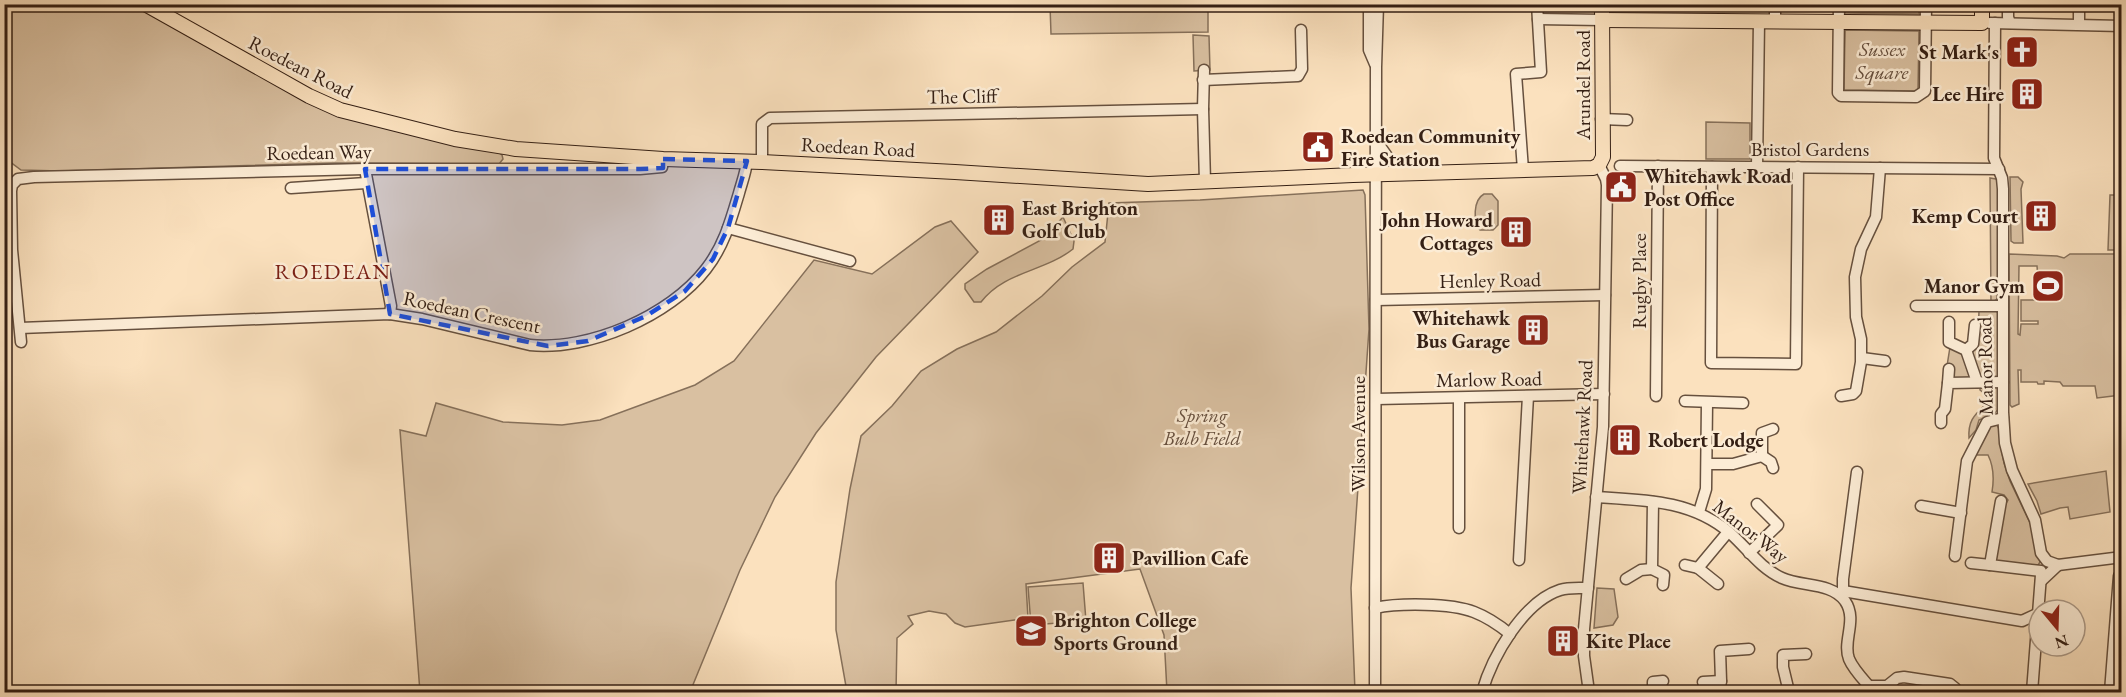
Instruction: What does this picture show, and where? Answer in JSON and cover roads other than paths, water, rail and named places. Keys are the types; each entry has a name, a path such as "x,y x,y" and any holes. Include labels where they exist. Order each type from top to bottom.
{"main road":[{"name":"Roedean Road","path":"146,4 309,96 351,114 485,145 622,163 663,159 747,161 1149,184 1590,168 1599,165"},
{"name":"Arundel Road","path":"1599,165 1602,157 1602,4"},
{"path":"1602,20 1989,23 1982,4"}],"street":[{"path":"1369,4 1369,50 1376,67"},
{"path":"1376,67 1378,4"},
{"path":"1523,170 1516,74 1541,72 1537,4"},
{"path":"1775,4 1775,21"},
{"path":"1839,4 1838,93 1841,96 1916,97 1925,91 1926,4"},
{"path":"2008,4 2010,23"},
{"path":"2079,4 2079,24"},
{"path":"1538,19 1602,20"},
{"path":"1757,167 1759,21"},
{"path":"1989,23 2121,26"},
{"name":"Manor Road","path":"1989,23 1994,158 2003,189 2003,418 2012,470 2035,520 2043,557 2040,598"},
{"path":"1205,182 1204,75 1298,76 1302,69 1301,30"},
{"name":"Wilson Avenue","path":"1375,693 1376,67"},
{"name":"The Cliff","path":"762,162 762,124 770,118 1203,109"},
{"path":"1601,119 1627,120"},
{"path":"1377,142 1393,164 1405,173"},
{"name":"Roedean Crescent","path":"20,328 390,314 428,320 530,345 578,343 626,326 646,316 677,297 705,270 721,245 728,228 747,161"},
{"name":"Roedean Way","path":"20,328 12,250 10,201 12,185 18,179 622,163"},
{"name":"Whitehawk Road","path":"1589,693 1584,642 1604,394 1607,184 1599,165"},
{"name":"Bristol Gardens","path":"1620,166 1999,169"},
{"name":"Rugby Place","path":"1656,396 1658,166"},
{"path":"1712,166 1711,363 1796,364 1798,167"},
{"path":"1841,396 1854,397 1862,358 1861,333 1856,317 1855,277 1861,249 1876,217 1880,168"},
{"path":"365,169 391,306 390,314"},
{"path":"291,188 366,183"},
{"path":"728,228 844,256"},
{"name":"Henley Road","path":"1376,300 1605,296"},
{"path":"1916,306 2002,306"},
{"path":"1949,322 1949,342 1966,350 1977,382"},
{"path":"1966,350 1973,344 1975,325"},
{"path":"20,328 21,342"},
{"path":"1862,358 1885,361"},
{"path":"1941,423 1941,414 1945,409 1949,369"},
{"path":"1948,383 2002,382"},
{"name":"Marlow Road","path":"1376,399 1604,394"},
{"path":"1519,560 1528,396"},
{"path":"1459,398 1459,528"},
{"path":"1685,401 1743,403"},
{"path":"1699,512 1706,489 1707,403"},
{"path":"1955,556 1961,513 1962,460 1987,422 2003,418"},
{"path":"1762,456 1760,428 1773,429"},
{"path":"1707,464 1733,464 1762,456 1772,462 1773,468"},
{"path":"1857,472 1841,593 1851,617 1849,657 1871,689 1886,689 1897,678 1904,677 1950,684 1957,693"},
{"name":"Manor Way","path":"1596,497 1678,505 1699,512 1728,532 1762,566 1782,578 1841,593 2022,621"},
{"path":"1990,565 2001,501"},
{"path":"1652,569 1653,502"},
{"path":"1749,553 1778,525 1757,504"},
{"path":"1921,506 1961,513"},
{"path":"1698,568 1728,532"},
{"path":"2043,557 2050,563 2058,565 2116,558 2116,566 2120,573 2110,693"},
{"path":"1971,563 2041,576 2058,565"},
{"path":"1685,565 1698,568 1718,584"},
{"path":"1626,579 1641,570 1652,569 1664,575 1663,585"},
{"path":"1482,693 1488,673 1510,634 1535,607 1555,592 1564,589 1588,588"},
{"path":"1849,609 1862,599 1871,596"},
{"path":"1375,608 1425,606 1465,609 1482,615 1510,634"},
{"path":"2027,619 2022,621 2027,626"},
{"path":"1703,682 1720,687 1720,651 1749,649"},
{"path":"1789,693 1783,656 1806,654"},
{"name":"Manor Road","path":"2032,693 2035,658"},
{"path":"1653,693 1653,682 1663,681"}],"place":[{"name":"St Mark's","path":"2022,52"},
{"name":"Lee Hire","path":"2027,94"},
{"name":"Roedean Community Fire Station","path":"1318,147"},
{"name":"Whitehawk Road Post Office","path":"1621,187"},
{"name":"Kemp Court","path":"2041,216"},
{"name":"East Brighton Golf Club","path":"999,220"},
{"name":"John Howard Cottages","path":"1516,232"},
{"name":"Manor Gym","path":"2048,286"},
{"name":"Whitehawk Bus Garage","path":"1533,330"},
{"name":"Robert Lodge","path":"1625,440"},
{"name":"Pavillion Cafe","path":"1109,558"},
{"name":"Brighton College Sports Ground","path":"1031,631"},
{"name":"Kite Place","path":"1563,641"}],"district":[{"name":"ROEDEAN","path":"333,271"}],"park label":[{"name":"Sussex Square","path":"1882,60"},
{"name":"Spring Bulb Field","path":"1202,426"}]}
